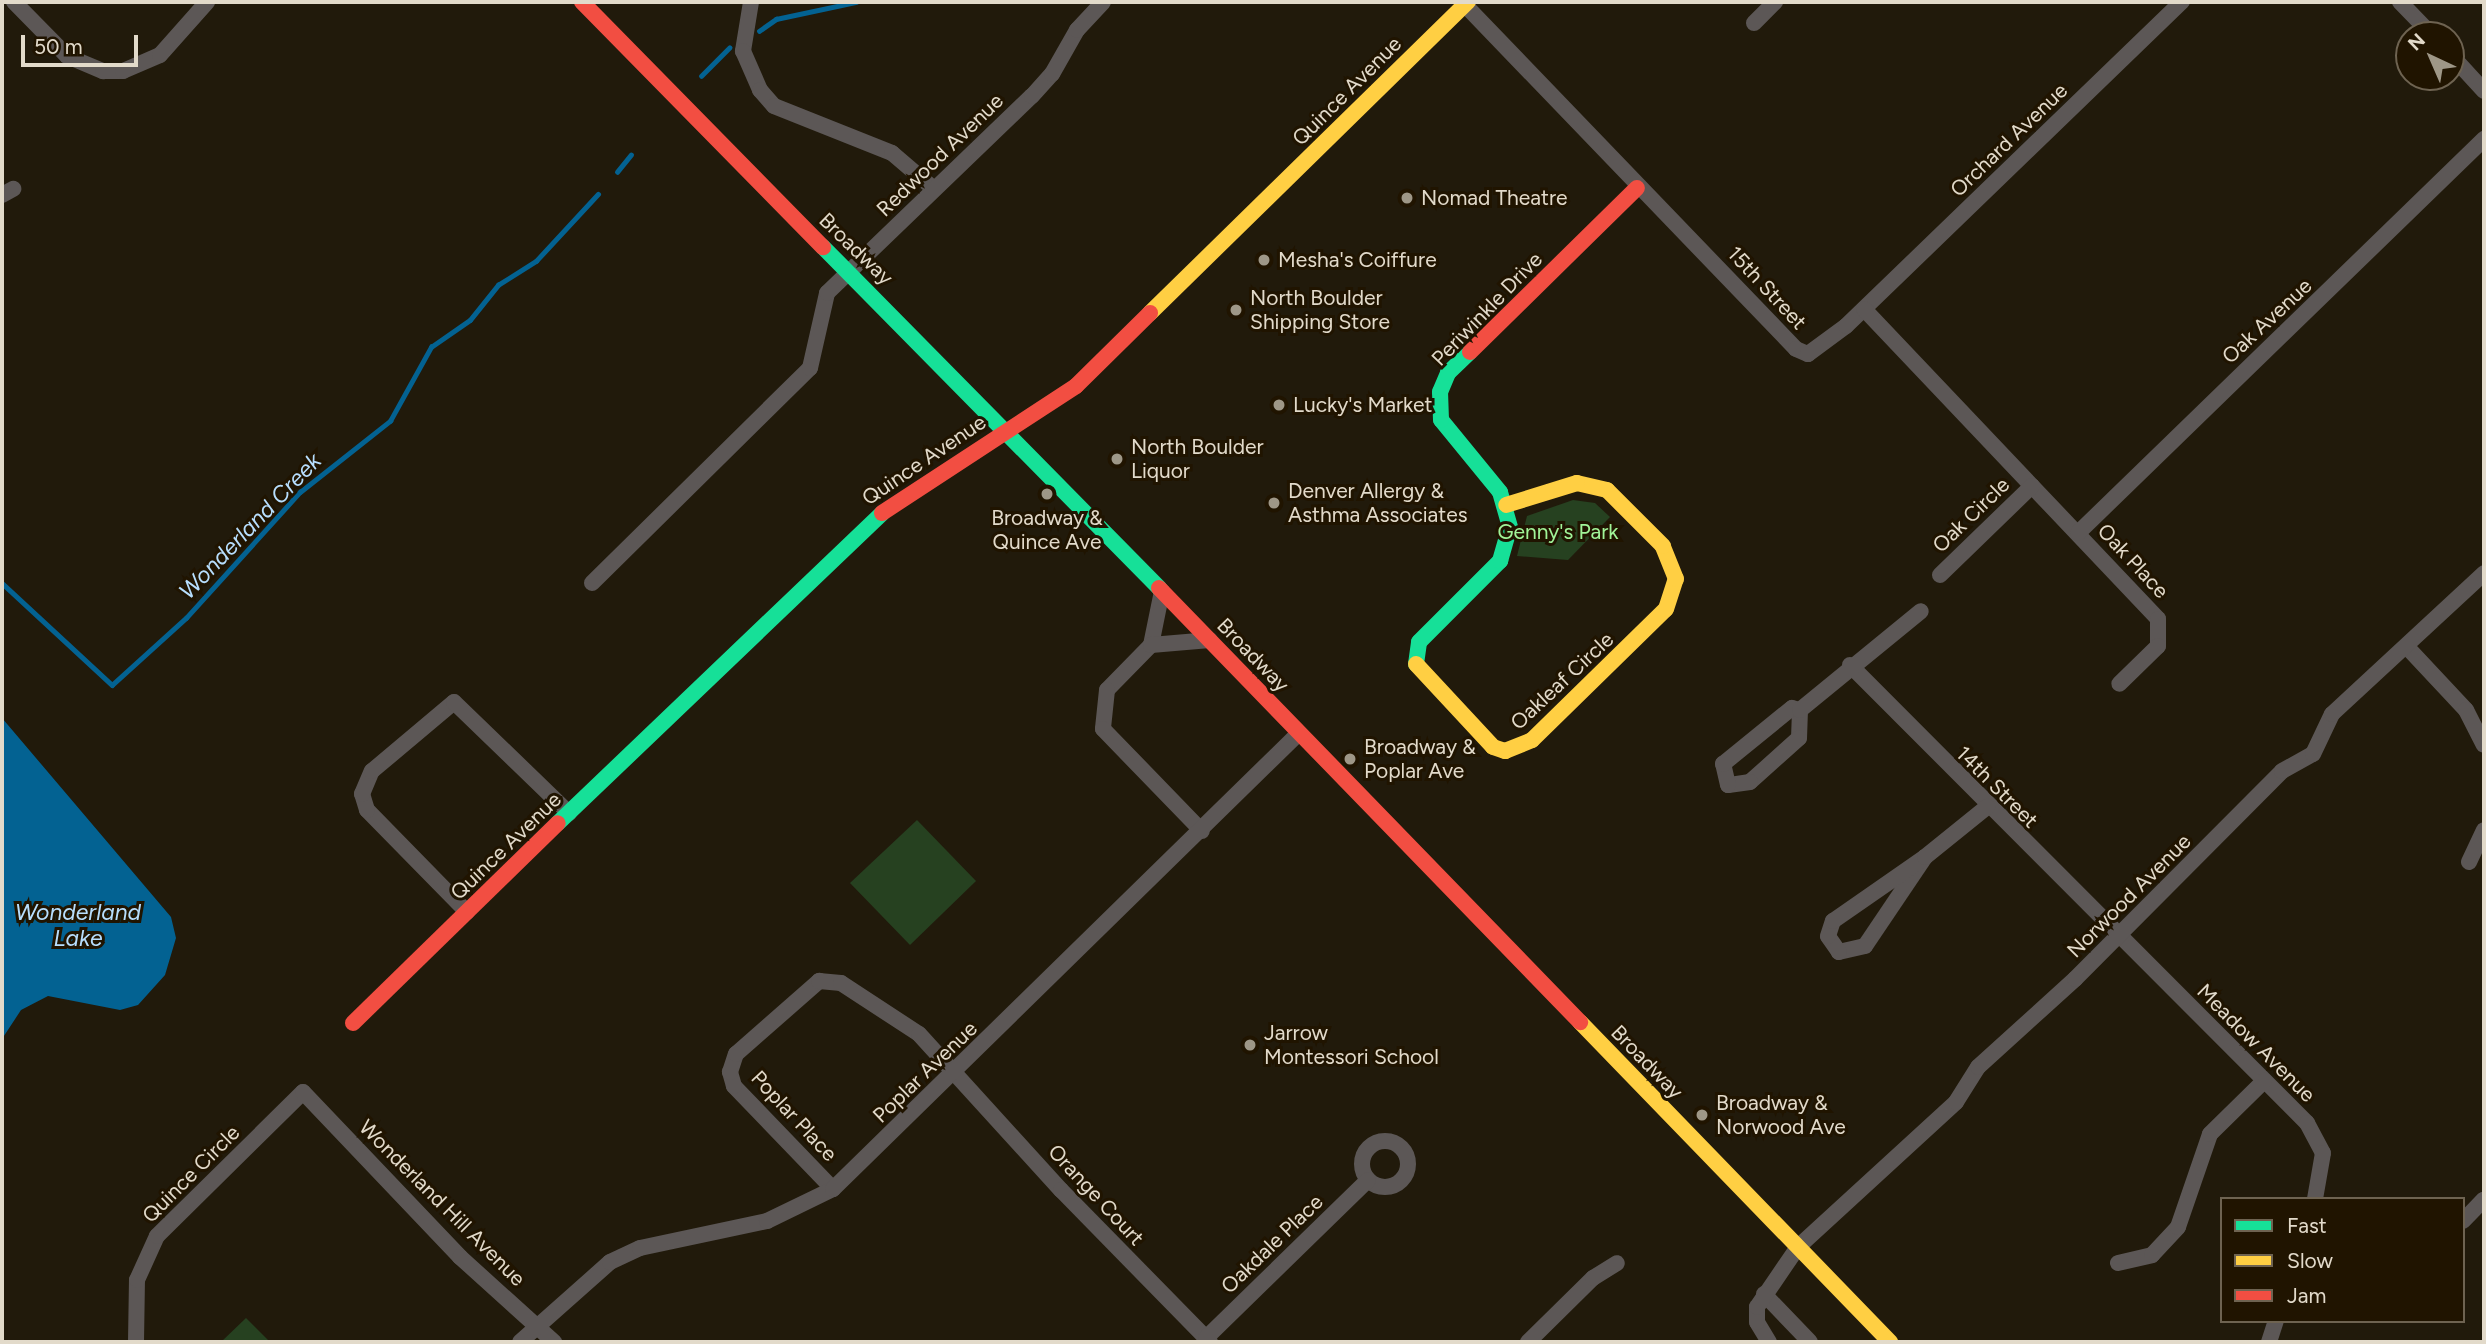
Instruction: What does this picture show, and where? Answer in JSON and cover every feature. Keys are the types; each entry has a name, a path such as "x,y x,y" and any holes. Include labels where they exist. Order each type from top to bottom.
{"street":[{"path":"14,2 67,56 113,71 142,66 160,55 207,2"},
{"name":"Broadway","path":"582,2 728,156 848,271 1210,640 1890,1342"},
{"path":"751,2 743,51 755,83 774,106 892,153 934,189"},
{"name":"Redwood Avenue","path":"592,583 810,368 820,308 848,271 1052,74 1077,30 1103,2"},
{"path":"1754,23 1775,2"},
{"name":"Orchard Avenue","path":"1864,309 2182,2"},
{"path":"2400,2 2418,21"},
{"name":"15th Street","path":"1465,3 1637,188 1796,349 1818,352 1864,309"},
{"name":"Quince Avenue","path":"353,1023 858,531 902,496 1093,370 1465,3"},
{"path":"2465,70 2484,91"},
{"name":"Oak Avenue","path":"2078,533 2484,139"},
{"name":"Periwinkle Drive","path":"1506,505 1448,433 1439,408 1440,392 1448,373 1637,188"},
{"path":"1864,309 2078,533"},
{"name":"Oakleaf Circle","path":"1577,483 1592,484 1607,490 1662,545 1675,573 1666,609 1522,748 1493,747 1422,676 1415,652 1500,561 1510,527 1506,505 1577,483"},
{"name":"Oak Circle","path":"1940,575 2032,486"},
{"name":"Oak Place","path":"2078,533 2158,620 2162,631 2158,646 2119,684"},
{"name":"Norwood Avenue","path":"1764,1294 1798,1247 1956,1101 1978,1067 2118,935 2283,771 2312,754 2332,714 2484,573"},
{"path":"1162,591 1151,645 1107,690 1103,729 1202,831"},
{"path":"1800,710 1799,738 1750,782 1728,785 1721,775 1731,754 1780,713 1800,710 1850,666 1921,611"},
{"path":"1151,645 1210,640"},
{"path":"2407,647 2466,710 2484,745"},
{"name":"14th Street","path":"1850,666 1987,807 2118,935"},
{"path":"467,912 367,810 362,794 372,772 454,702 569,813"},
{"name":"Poplar Avenue","path":"520,1342 620,1257 660,1243 767,1221 833,1189 957,1071 1299,733"},
{"path":"1925,857 1865,946 1839,952 1828,936 1833,921 1925,857 1987,807"},
{"path":"2469,862 2484,830"},
{"name":"Meadow Avenue","path":"2118,935 2317,1137 2323,1169 2316,1197"},
{"name":"Poplar Place","path":"833,1189 734,1086 730,1072 736,1054 819,981 841,984 919,1034 957,1071"},
{"name":"Orange Court","path":"957,1071 1061,1190 1208,1340"},
{"path":"2119,1263 2152,1255 2178,1227 2210,1134 2264,1082"},
{"name":"Wonderland Hill Avenue","path":"303,1092 460,1257 554,1342"},
{"name":"Quince Circle","path":"136,1342 137,1280 157,1236 303,1092"},
{"name":"Oakdale Place","path":"1208,1340 1368,1180"},
{"path":"2465,1219 2484,1199"},
{"path":"1528,1342 1593,1278 1617,1263"},
{"path":"1764,1294 1757,1322 1769,1342"},
{"path":"1764,1294 1810,1342"},
{"path":"2269,1342 2275,1323"}],"green space":[{"name":"Genny's Park","path":"1573,500 1595,503 1610,517 1568,560 1517,556 1527,516"},
{"path":"917,820 976,881 910,945 850,883"},
{"path":"246,1318 270,1342 221,1342"}],"water":[{"name":"Wonderland Lake","path":"2,718 171,917 176,938 165,975 138,1005 120,1010 48,996 21,1010 2,1039"}],"waterway":[{"name":"Wonderland Creek","path":"759,31 776,19 856,2"},
{"name":"Wonderland Creek","path":"701,76 729,48"},
{"name":"Wonderland Creek","path":"617,172 631,155"},
{"name":"Wonderland Creek","path":"2,583 112,685 186,618 300,492 390,421 431,347 470,320 498,285 536,261 598,194"}],"traffic: fast":[{"path":"823,247 1159,588"},
{"path":"1416,664 1419,642 1500,561 1510,527 1500,492 1441,420 1440,392 1448,373 1470,352"},
{"path":"558,823 882,513"}],"traffic: slow":[{"path":"1150,313 1468,2"},
{"path":"1416,664 1493,747 1505,751 1532,740 1666,609 1676,579 1663,546 1607,490 1577,483 1506,505"},
{"path":"1580,1022 1890,1342"}],"traffic: jam":[{"path":"582,2 823,247"},
{"path":"1470,352 1637,188"},
{"path":"882,513 1076,386 1150,313"},
{"path":"1159,588 1580,1022"},
{"path":"353,1023 558,823"}],"place":[{"name":"Nomad Theatre","path":"1407,198"},
{"name":"Mesha's Coiffure","path":"1264,260"},
{"name":"North Boulder Shipping Store","path":"1236,310"},
{"name":"Lucky's Market","path":"1279,405"},
{"name":"North Boulder Liquor","path":"1117,459"},
{"name":"Broadway & Quince Ave","path":"1047,494"},
{"name":"Denver Allergy & Asthma Associates","path":"1274,503"},
{"name":"Broadway & Poplar Ave","path":"1350,759"},
{"name":"Jarrow Montessori School","path":"1250,1045"},
{"name":"Broadway & Norwood Ave","path":"1702,1115"}]}
